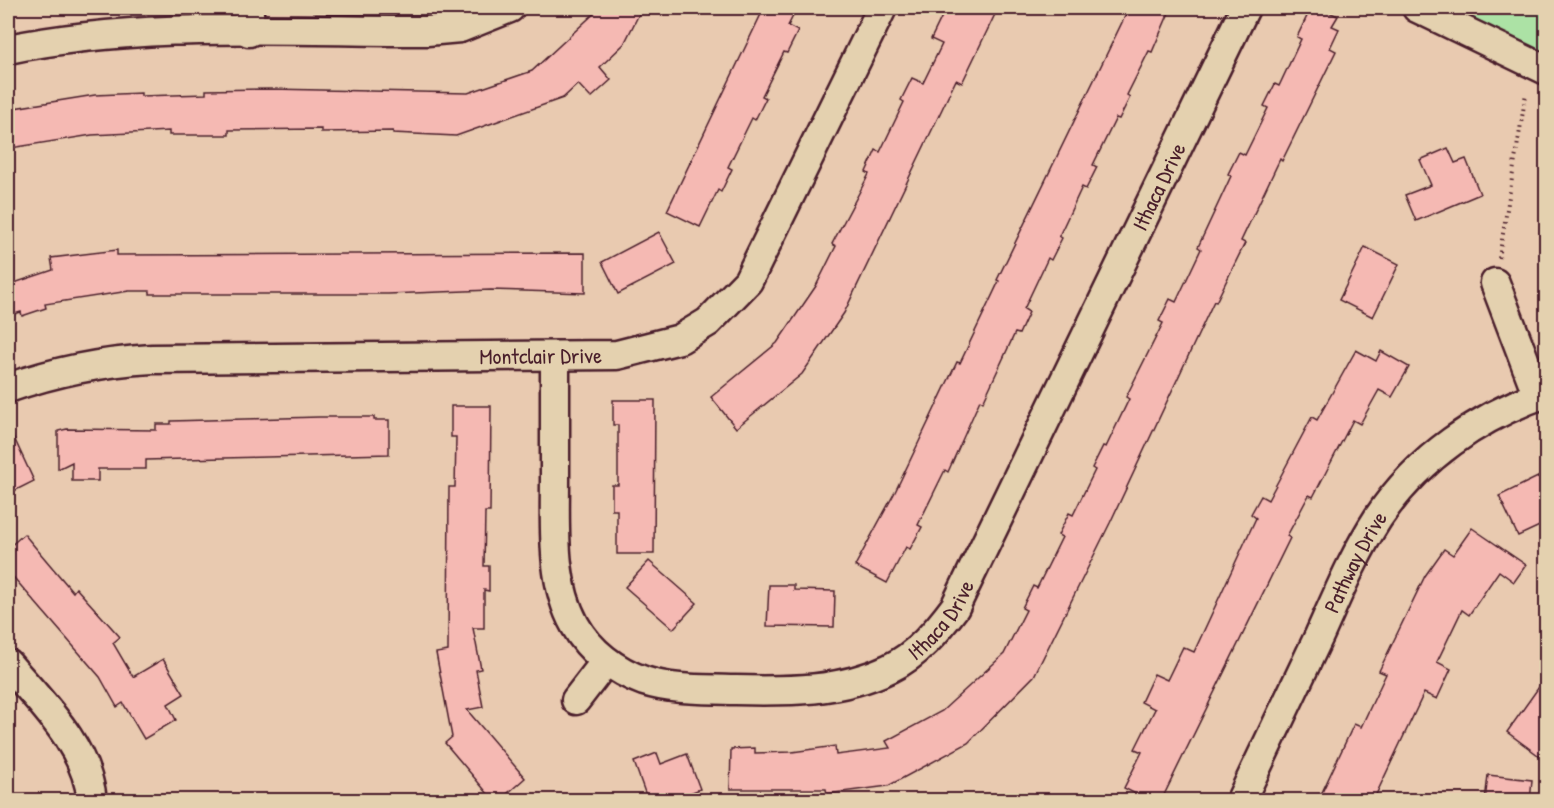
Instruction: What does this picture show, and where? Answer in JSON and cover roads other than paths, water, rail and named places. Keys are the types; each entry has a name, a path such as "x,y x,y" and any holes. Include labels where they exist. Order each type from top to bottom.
{"street":[{"path":"8,49 61,38 158,32 249,20 449,29 498,15 510,8"},
{"name":"Montclair Drive","path":"8,388 49,373 102,362 152,359 617,356 680,339 708,322 748,281 882,8"},
{"name":"Ithaca Drive","path":"555,356 555,538 559,579 575,626 606,661 643,680 679,689 813,690 855,683 881,672 903,660 927,642 955,607 1245,8"},
{"path":"1417,8 1546,70"},
{"path":"1496,283 1542,394"},
{"name":"Pathway Drive","path":"1241,801 1355,560 1392,499 1421,468 1453,441 1482,422 1542,394"},
{"path":"576,700 606,661"},
{"path":"8,663 63,730 84,764 92,801"}]}
